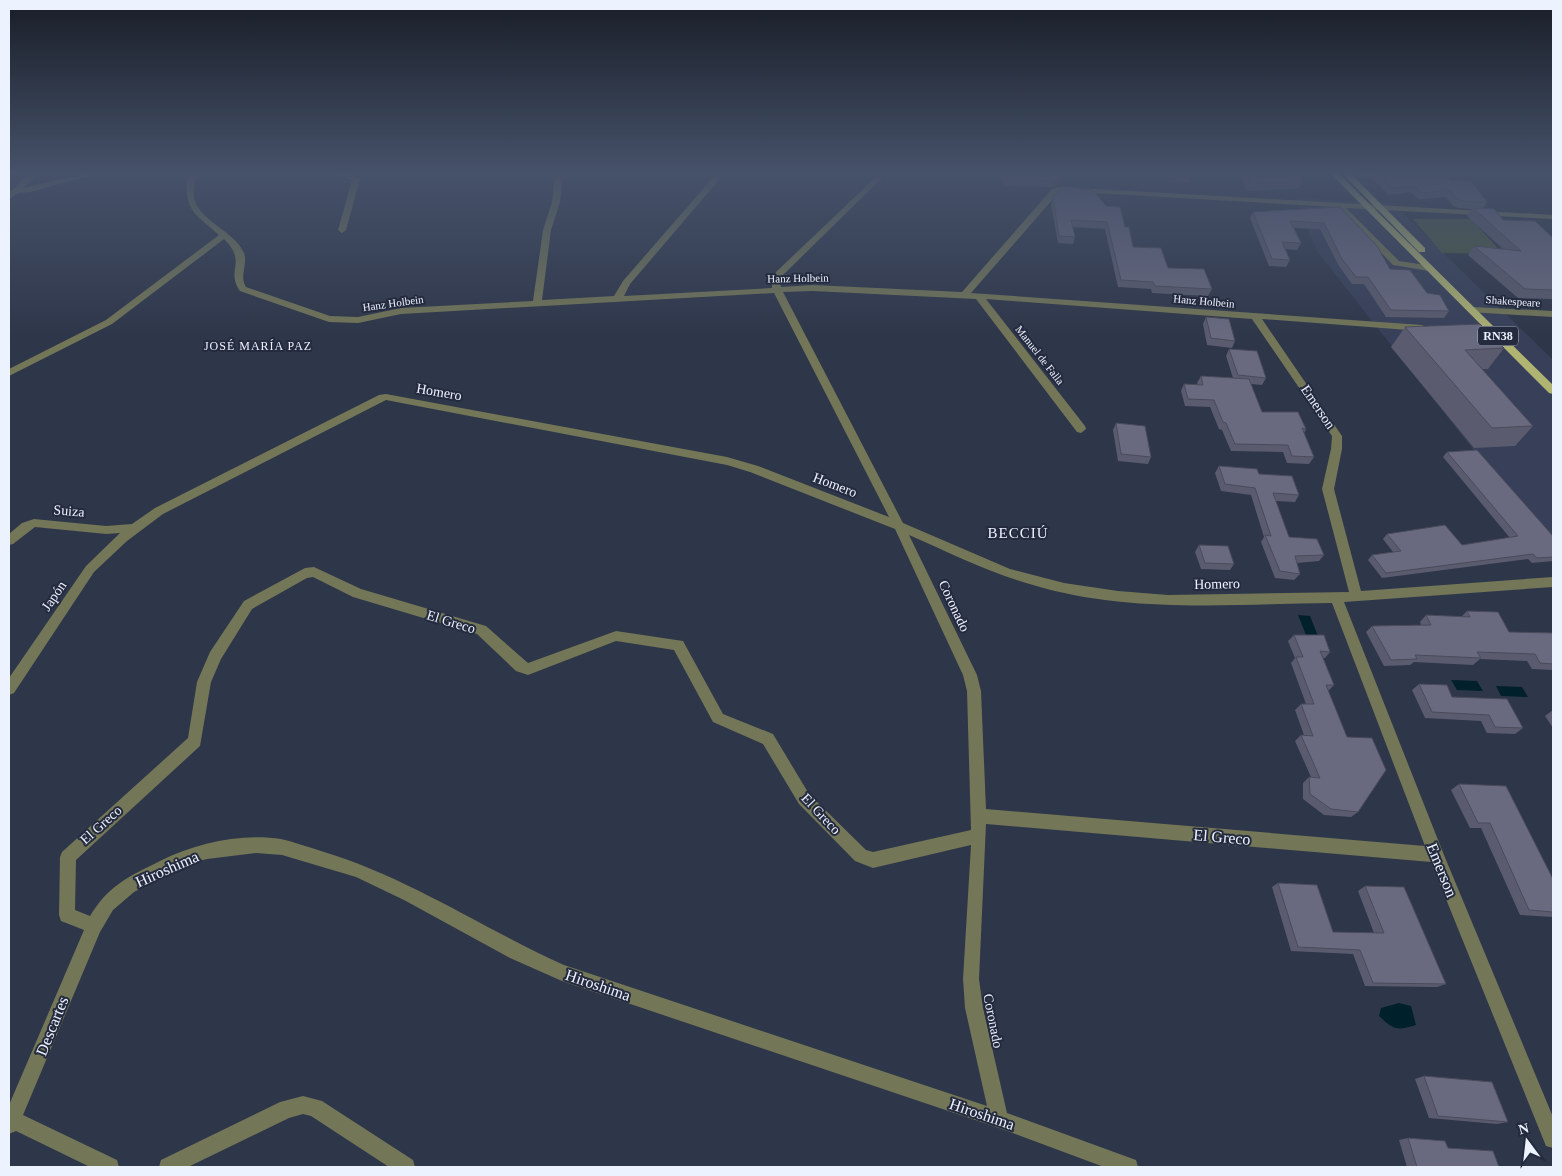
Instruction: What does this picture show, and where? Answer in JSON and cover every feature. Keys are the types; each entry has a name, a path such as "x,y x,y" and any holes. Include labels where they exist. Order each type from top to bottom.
{"main road":[{"name":"RN38","path":"1390,229 1553,391"},
{"name":"RN38","path":"1401,229 1429,258 1444,281"}],"street":[{"name":"Hanz Holbein","path":"219,229 241,256 238,280 243,289 329,319 358,320 401,311 537,302 826,288 979,296 1432,329"},
{"path":"537,302 547,229"},
{"path":"618,298 626,284 673,229"},
{"path":"777,289 776,281 779,274 825,229"},
{"path":"964,295 1022,229"},
{"path":"1361,229 1396,263 1429,268"},
{"path":"9,373 109,322 225,234"},
{"name":"Coronado","path":"777,289 899,526 970,675 974,691 979,836 971,979 974,1008 999,1119"},
{"name":"Manuel de Falla","path":"979,296 1081,429"},
{"name":"Shakespeare","path":"1472,310 1553,314"},
{"name":"Emerson","path":"1256,317 1338,436 1338,443 1328,479 1328,489 1356,595"},
{"path":"1478,333 1497,334"},
{"name":"Homero","path":"133,528 159,511 379,398 386,397 727,460 899,526 1006,572 1064,588 1118,596 1168,600 1336,598 1356,595 1553,582"},
{"name":"Suiza","path":"11,537 34,523 106,530 133,528"},
{"name":"Japón","path":"9,689 90,569 133,528"},
{"name":"El Greco","path":"94,926 67,915 68,856 195,741 204,682 215,656 248,605 305,573 314,572 357,593 481,630 521,667 528,669 616,636 678,645 718,718 768,739 804,799 861,856 873,860 979,836"},
{"name":"Emerson","path":"1336,598 1436,855 1553,1139"},
{"name":"El Greco","path":"978,816 1436,855"},
{"name":"Hiroshima","path":"94,926 107,904 128,886 185,857 207,851 256,845 282,847 358,870 410,894 516,952 562,973 999,1119 1129,1167"},
{"name":"Descartes","path":"11,1122 94,926"},
{"path":"168,1167 287,1109 303,1105 314,1108 406,1167"},
{"path":"11,1122 110,1167"}],"shaded area":[{"path":"1308,229 1419,229 1553,360 1553,551 1317,251"},
{"path":"1298,615 1310,616 1318,636 1306,635"},
{"path":"1451,680 1477,681 1483,691 1457,690"},
{"path":"1496,686 1522,687 1528,697 1501,696"},
{"path":"1399,1003 1411,1006 1416,1025 1396,1028 1379,1016 1381,1008"}],"green space":[{"path":"1421,229 1480,229 1503,254 1442,253"}],"building":[{"path":"1058,229 1073,229 1075,237 1059,236"},
{"path":"1109,229 1129,229 1133,247 1161,248 1168,268 1204,269 1212,289 1155,286 1153,282 1121,280"},
{"path":"1260,229 1294,229 1301,243 1282,242 1290,260 1272,259"},
{"path":"1327,229 1361,229 1377,246 1390,269 1410,270 1427,293 1440,295 1449,311 1391,310 1368,277 1356,277 1342,259"},
{"path":"1496,229 1543,229 1553,238 1553,290 1525,289 1474,246 1521,251"},
{"path":"1206,317 1229,319 1235,341 1211,338"},
{"path":"1480,324 1504,348 1465,350 1533,426 1492,428 1405,327"},
{"path":"1229,349 1257,351 1266,378 1238,375"},
{"path":"1201,376 1249,379 1262,412 1298,412 1306,429 1302,428 1314,457 1292,456 1288,445 1235,444 1214,400 1188,399 1184,384 1203,385"},
{"path":"1116,423 1145,426 1151,457 1121,454"},
{"path":"1477,450 1553,536 1553,557 1537,558 1533,554 1386,573 1372,555 1401,551 1387,534 1445,525 1462,545 1518,536 1447,452"},
{"path":"1219,466 1257,469 1259,474 1292,476 1299,495 1273,493 1289,537 1317,539 1324,555 1295,556 1300,574 1280,571 1265,535 1271,536 1255,488 1225,484"},
{"path":"1199,545 1228,546 1234,564 1205,563"},
{"path":"1467,611 1498,612 1509,632 1553,633 1553,664 1540,663 1535,654 1477,652 1481,658 1415,655 1417,659 1391,660 1372,626 1431,625 1426,615 1470,617"},
{"path":"1294,635 1324,635 1330,652 1320,651 1334,685 1326,685 1347,737 1372,738 1386,770 1358,812 1331,809 1310,794 1309,777 1320,778 1301,735 1313,736 1301,704 1314,704 1296,657 1303,657"},
{"path":"1419,684 1447,685 1452,697 1507,699 1523,728 1495,727 1489,715 1432,712"},
{"path":"1459,784 1506,786 1553,879 1553,912 1529,910 1490,823 1478,823"},
{"path":"1278,883 1317,885 1333,932 1384,933 1365,886 1404,887 1446,984 1373,983 1360,950 1298,947"},
{"path":"1424,1076 1492,1082 1508,1122 1438,1116"},
{"path":"1408,1138 1445,1141 1448,1148 1493,1151 1499,1167 1417,1167"}],"district":[{"name":"JOSÉ MARÍA PAZ","path":"258,346"},
{"name":"BECCIÚ","path":"1018,533"}]}
